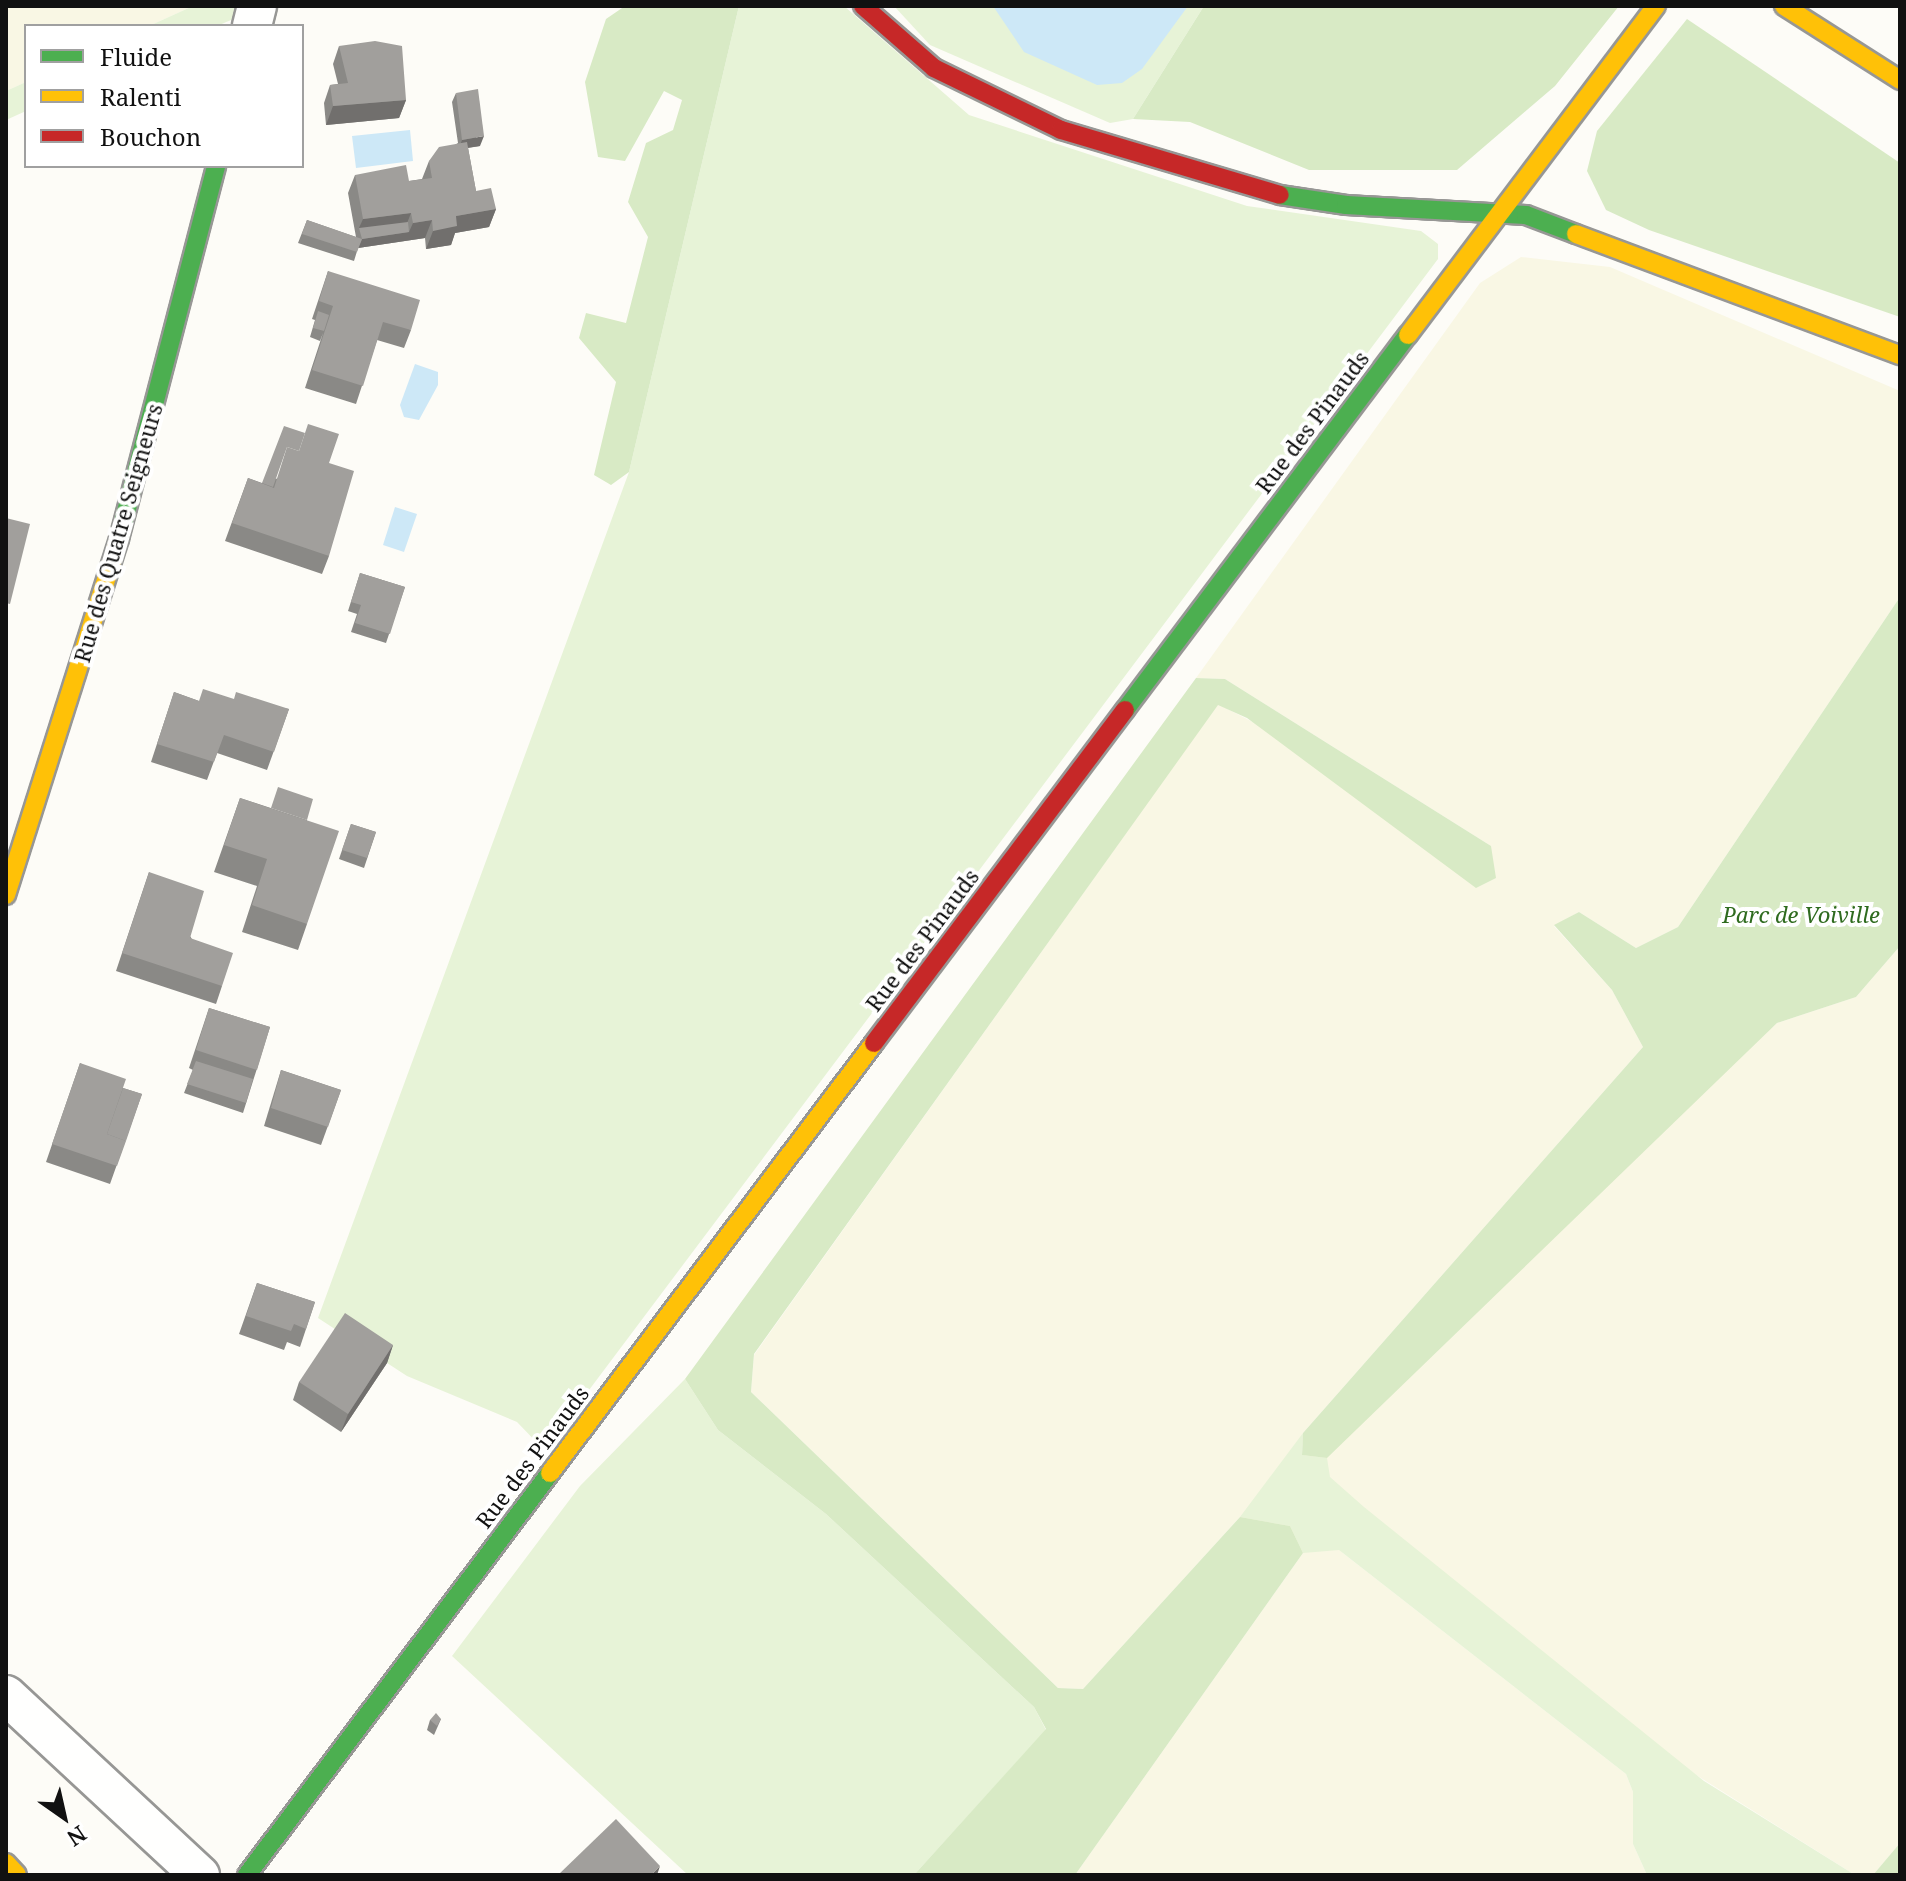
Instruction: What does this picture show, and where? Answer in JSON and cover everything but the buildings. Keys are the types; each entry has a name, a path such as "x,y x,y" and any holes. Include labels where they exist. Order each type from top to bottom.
{"main road":[{"path":"863,6 934,68 1061,130 1273,194 1346,205 1526,215 1900,355"},
{"name":"Rue des Pinauds","path":"247,1875 1656,6"},
{"path":"1784,6 1900,80"},
{"name":"Rue des Quatre Seigneurs","path":"6,895 109,579 215,168"},
{"path":"6,1863 17,1875"}],"street":[{"path":"6,1695 200,1875"}],"shaded area":[{"path":"6,6 193,6 153,24 24,24 24,83 6,91"},
{"path":"1521,257 1610,267 1900,391 1900,597 1678,927 1636,948 1579,912 1554,926 1612,990 1643,1047 1303,1433 1302,1454 1777,1023 1856,997 1900,946 1900,1843 1873,1875 1855,1875 1339,1550 1626,1774 1633,1792 1633,1844 1647,1875 1075,1875 1303,1553 1240,1517 1083,1689 1058,1688 751,1392 754,1355 1218,704 1491,846 1225,679 1196,678 1480,283"}],"green space":[{"path":"193,6 240,6 238,17 222,24 153,24"},
{"path":"625,6 739,6 629,472 611,485 594,475 616,382 579,338 586,313 626,323 648,237 628,202 646,143 673,130 682,100 664,91 625,161 598,157 585,82 606,19"},
{"path":"739,6 844,6 969,115 1247,206 1421,231 1438,244 1438,259 544,1450 517,1422 407,1376 318,1318 629,472"},
{"path":"894,6 1204,6 1133,119 1110,123 930,45"},
{"path":"1204,6 1619,6 1555,86 1457,170 1309,170 1190,122 1133,119"},
{"path":"1687,19 1900,163 1900,317 1649,230 1606,210 1587,171 1597,131"},
{"path":"24,83 24,112 6,120 6,91"},
{"name":"Parc de Voiville","path":"1900,597 1900,946 1856,997 1777,1023 1327,1458 1302,1455 1303,1433 1643,1047 1612,990 1554,925 1579,912 1636,948 1678,927"},
{"path":"1196,678 1225,679 1491,846 1496,878 1476,888 1247,718 1218,705 754,1354 751,1392 1058,1688 1083,1689 1240,1517 1290,1526 1303,1553 1075,1875 914,1875 1046,1729 1034,1707 826,1514 718,1430 685,1379"},
{"path":"685,1379 718,1430 826,1514 1034,1707 1046,1730 914,1875 688,1875 452,1656 580,1486"},
{"path":"1303,1433 1302,1455 1327,1458 1330,1477 1364,1507 1704,1781 1855,1875 1647,1875 1633,1844 1633,1792 1626,1774 1339,1550 1303,1553 1290,1526 1240,1517"},
{"path":"1900,1843 1900,1875 1873,1875"}],"water":[{"path":"993,6 1188,6 1142,69 1122,83 1097,85 1024,52"},
{"path":"410,130 413,161 356,168 352,136"},
{"path":"415,364 438,372 438,385 419,420 404,417 400,405"},
{"path":"395,507 417,514 404,552 383,545"}],"traffic: fast":[{"path":"119,539 215,168"},
{"path":"1280,195 1346,205 1526,215 1576,234"},
{"path":"1125,710 1408,335"},
{"path":"247,1875 550,1473"}],"traffic: slow":[{"path":"1408,335 1656,6"},
{"path":"1784,6 1900,80"},
{"path":"1576,234 1900,355"},
{"path":"6,895 119,539"},
{"path":"550,1473 874,1043"},
{"path":"6,1863 17,1875"}],"traffic: jam":[{"path":"863,6 934,68 1061,130 1280,195"},
{"path":"874,1043 1125,710"}]}
